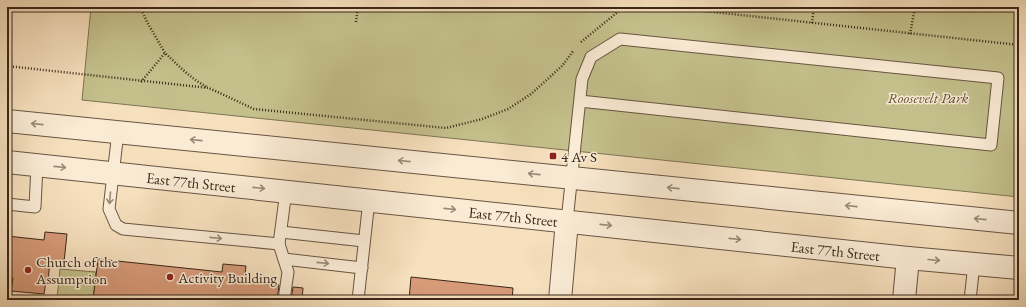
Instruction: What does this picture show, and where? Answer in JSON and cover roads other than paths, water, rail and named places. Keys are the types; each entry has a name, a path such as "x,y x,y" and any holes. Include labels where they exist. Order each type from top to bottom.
{"street":[{"path":"7,121 1019,222"},
{"name":"East 77th Street","path":"7,162 908,258 1019,268"},
{"path":"560,300 567,221"},
{"path":"904,300 908,258"}],"lane":[{"path":"567,221 582,79 591,57 620,39 998,78 991,144 580,101"},
{"path":"118,132 109,209 116,225 124,229 279,244"},
{"path":"7,204 35,207 37,165"},
{"path":"284,300 288,272 279,244 286,191"},
{"path":"358,300 369,200"},
{"path":"281,232 364,241"},
{"path":"284,259 362,268"},
{"path":"970,300 974,264"}],"place":[{"name":"4 Av S","path":"553,156"},
{"name":"Church of the Assumption","path":"28,270"},
{"name":"Activity Building","path":"170,277"}],"park label":[{"name":"Roosevelt Park","path":"928,97"}]}
